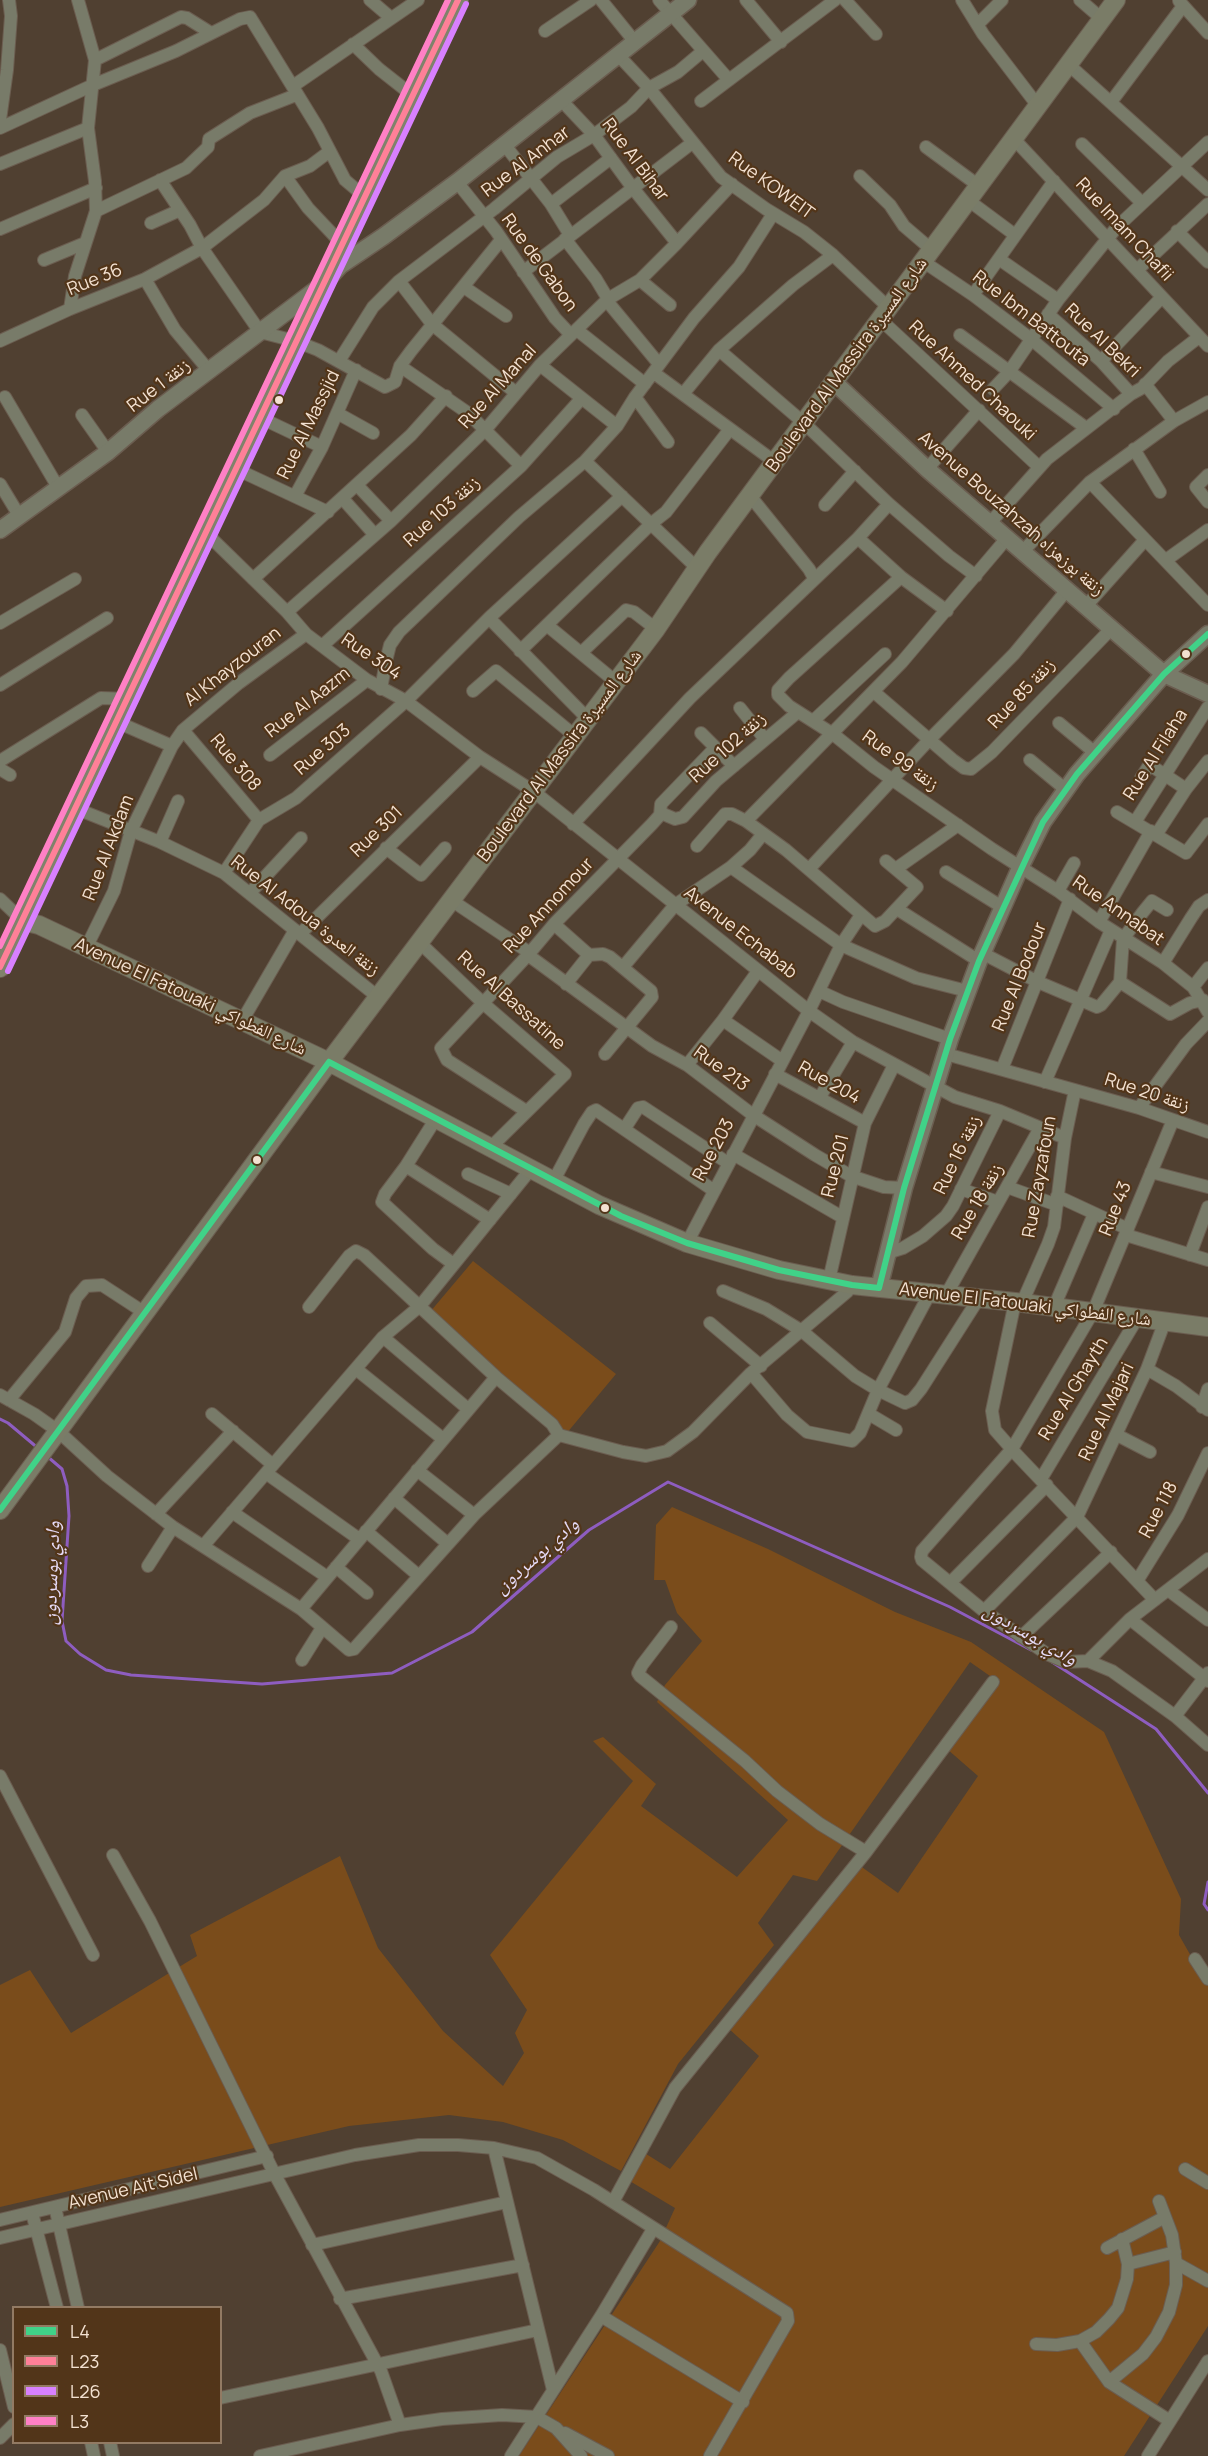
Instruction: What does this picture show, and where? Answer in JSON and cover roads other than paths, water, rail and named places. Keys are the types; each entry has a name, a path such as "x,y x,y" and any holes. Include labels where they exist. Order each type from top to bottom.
{"main road":[{"path":"0,967 77,809 295,341 458,0"},
{"name":"Boulevard Al Massira شارع المسيرة","path":"0,1510 329,1062 656,628 697,568 1116,0"},
{"name":"Avenue El Fatouaki شارع الفطواكي","path":"22,921 39,925 329,1062 553,1182 621,1216 687,1243 779,1270 852,1285 1018,1302 1208,1327"}],"street":[{"path":"0,3 9,0 11,16 0,120"},
{"path":"70,309 75,276 96,211 96,188 88,128 95,60 78,0"},
{"path":"370,0 390,17"},
{"path":"96,211 186,168 208,147 209,139 250,113 294,90 390,17 418,0"},
{"path":"545,31 591,0"},
{"path":"601,0 635,42"},
{"path":"659,0 729,80"},
{"name":"Rue 1 زنقة","path":"0,530 108,452 158,409 210,372 322,285 341,265 457,182 688,0"},
{"path":"746,0 781,42"},
{"path":"701,101 835,0"},
{"path":"844,0 876,34"},
{"path":"962,0 982,34 1038,106"},
{"path":"978,24 1002,0"},
{"path":"1080,0 1102,19"},
{"path":"1111,102 1181,3 1208,33"},
{"path":"95,60 181,17 187,18 211,33"},
{"path":"0,128 93,85 176,51 240,19 250,17 318,128 345,180 364,196"},
{"path":"353,44 379,69 412,94"},
{"name":"Rue Al Anhar","path":"339,361 373,307 399,281 508,198 557,157 594,135 631,107 649,88 678,72 703,51"},
{"name":"Rue KOWEIT","path":"619,56 649,88 721,177 773,214 794,225 833,255 885,314"},
{"path":"1069,64 1208,190"},
{"name":"Rue Al Bihar","path":"561,100 594,135 677,243"},
{"path":"0,164 88,128"},
{"name":"Rue Imam Chafii","path":"1014,139 1204,341"},
{"path":"523,272 692,142"},
{"path":"993,388 1009,372 1058,300 1117,227 1208,142"},
{"path":"504,144 552,204 568,237 608,300 657,368 683,394 775,462"},
{"path":"1082,144 1142,203"},
{"path":"926,147 1015,235"},
{"path":"330,151 309,165 285,176 308,208 342,244"},
{"path":"552,204 611,158"},
{"name":"Rue 36","path":"0,341 70,309 145,279 202,248 264,200 285,176"},
{"name":"Rue Ibm Battouta","path":"860,176 890,205 928,256 1114,409"},
{"path":"160,180 202,248 260,332 295,341 339,361 385,387 395,382 400,366 501,240"},
{"path":"973,295 1054,181"},
{"name":"Rue de Gabon","path":"457,182 555,318 645,384"},
{"name":"Rue Al Manal","path":"287,612 391,521 486,429 540,365 608,300 640,280 732,184"},
{"path":"0,229 96,188"},
{"path":"1137,270 1208,204"},
{"path":"151,223 180,210"},
{"path":"381,689 390,645 403,627 519,517 585,460 617,426 635,397 694,318 740,267 773,214"},
{"path":"1177,231 1208,262"},
{"path":"44,260 86,243"},
{"path":"683,394 719,350 793,285 833,255"},
{"path":"999,259 1058,300"},
{"path":"145,279 175,330 210,372"},
{"path":"640,280 670,305"},
{"path":"399,281 432,324 516,393"},
{"path":"464,287 506,316"},
{"path":"1101,361 1162,297"},
{"name":"Rue Ahmed Chaouki","path":"885,314 979,410 1039,467"},
{"name":"Rue Al Bekri","path":"1048,314 1101,361 1131,394"},
{"path":"960,335 1086,428"},
{"path":"990,523 1039,467 1086,428 1131,394 1137,392 1180,351 1204,341"},
{"path":"719,350 804,423 949,556 976,576"},
{"path":"540,365 617,426"},
{"path":"400,366 446,396 486,429 520,466"},
{"name":"Rue Al Massjid","path":"295,496 322,447 356,370"},
{"name":"Avenue Bouzahzah زنقة بوزهزاه","path":"834,382 927,469 1164,674 1208,694"},
{"path":"1145,384 1174,421"},
{"path":"253,579 411,435 446,396"},
{"path":"6,397 59,489"},
{"path":"635,397 668,442"},
{"name":"Rue 103 زنقة","path":"322,646 520,466 581,399"},
{"path":"1023,551 1090,482 1174,421 1208,402"},
{"path":"927,469 979,410"},
{"path":"337,413 373,433"},
{"path":"82,415 108,452"},
{"path":"261,418 322,447"},
{"path":"520,651 666,512 730,429"},
{"path":"1134,449 1160,492"},
{"path":"585,460 697,568"},
{"path":"236,469 328,512"},
{"path":"825,505 855,471"},
{"path":"1208,475 1196,487 1208,502"},
{"path":"1090,482 1144,541 1166,560 1208,605"},
{"path":"0,484 20,517"},
{"path":"357,485 391,521"},
{"name":"Rue 303","path":"259,820 296,798 406,701 489,618 622,496"},
{"path":"751,497 814,578"},
{"path":"343,499 375,535"},
{"path":"573,824 690,698 858,538 890,504"},
{"path":"1166,560 1208,530"},
{"name":"Rue 304","path":"206,533 287,612 306,634 381,689 406,701 480,757 533,791"},
{"path":"858,538 901,577 947,611"},
{"path":"746,821 874,692 947,611 1007,538"},
{"path":"1086,606 1144,541"},
{"name":"Rue 99 زنقة","path":"901,577 789,678 777,692 789,706 833,734 892,779 1020,868"},
{"path":"1,619 75,579"},
{"path":"809,869 929,740 1014,654 1067,590"},
{"path":"580,653 626,609 656,628"},
{"path":"0,685 107,618"},
{"path":"489,618 588,719"},
{"path":"548,626 616,682"},
{"name":"Rue 85 زنقة","path":"929,740 964,768 976,766 1112,628"},
{"name":"Al Khayzouran","path":"183,730 239,683 306,634"},
{"path":"879,1288 904,1188 967,991 1002,907 1043,822 1094,752 1164,674 1208,634"},
{"path":"813,721 885,654"},
{"path":"473,691 496,671 575,736"},
{"name":"Rue Al Aazm","path":"270,755 368,680"},
{"path":"874,692 929,740"},
{"path":"0,761 101,698 128,699"},
{"name":"Rue Al Filaha","path":"1135,822 1208,707"},
{"path":"740,708 764,738"},
{"name":"Rue 102 زنقة","path":"661,813 675,819 685,814 710,786 764,738 798,712"},
{"path":"117,722 171,746"},
{"path":"1059,723 1094,752"},
{"name":"Rue Al Akdam","path":"86,948 114,891 131,831 171,746 183,730"},
{"name":"Rue 308","path":"183,730 259,820"},
{"path":"701,733 734,766"},
{"name":"Rue Annomour","path":"526,1112 447,1060 441,1051 443,1045 484,1004 554,924 652,824 661,813 659,808 661,804 715,748"},
{"name":"Rue 301","path":"242,1021 298,932 480,757"},
{"path":"1030,759 1065,789"},
{"path":"1099,922 1153,833 1208,761"},
{"path":"1141,778 1148,767 1153,767 1186,789"},
{"name":"Avenue Echabab","path":"533,791 758,971 853,1042 968,1103 1000,1111 1065,1138"},
{"path":"160,842 178,801"},
{"name":"Rue Al Adoua زنقة العدوة","path":"77,809 160,842 224,873 378,997"},
{"path":"1117,812 1185,853 1196,843 1208,824"},
{"path":"698,846 725,813 732,814 746,821 809,869 876,926 897,909 917,887 891,864 958,825"},
{"path":"224,873 259,820"},
{"path":"622,967 675,905 731,867 750,850 763,834"},
{"path":"250,893 301,838"},
{"path":"386,848 421,875 445,848"},
{"path":"1058,891 1074,862"},
{"path":"731,867 841,945 899,971 967,991"},
{"name":"Rue Annabat","path":"1020,868 1058,891 1099,922 1163,963 1193,987 1205,1006"},
{"path":"946,872 1002,907"},
{"path":"0,899 22,921"},
{"name":"Rue Al Bodour","path":"1002,1069 1070,899"},
{"name":"Rue 213","path":"451,900 529,954 566,984 652,1046 687,1065 753,1115 851,1176 884,1186 904,1188"},
{"path":"1163,963 1199,906 1208,900"},
{"path":"897,909 981,957 1097,1007 1120,982 1124,939 1152,902 1167,910"},
{"name":"Rue 203","path":"687,1243 781,1060 809,1011 841,945 861,915"},
{"path":"554,924 589,955 603,954 647,986 652,994 652,997 605,1054"},
{"path":"1046,1082 1111,930"},
{"name":"Rue Al Bassatine","path":"419,942 484,1004 565,1074 526,1112"},
{"path":"566,984 589,955"},
{"path":"1193,987 1208,968"},
{"path":"687,1065 758,971"},
{"path":"1120,982 1170,1014 1190,1004 1205,1006"},
{"name":"Rue 20 زنقة","path":"819,991 1002,1069 1139,1108 1208,1132"},
{"path":"723,1020 781,1060"},
{"path":"1139,1108 1186,1044 1208,1021"},
{"path":"820,1097 853,1042"},
{"name":"Rue 201","path":"829,1280 851,1176 865,1123 894,1065"},
{"name":"Rue 204","path":"775,1074 865,1123"},
{"name":"Rue Zayzafoun","path":"1012,1449 995,1430 992,1411 1018,1302 1048,1244 1054,1227 1065,1138 1075,1090"},
{"path":"625,1128 639,1107 649,1109 731,1159 842,1217"},
{"path":"553,1182 592,1112 596,1110 713,1191"},
{"name":"Rue 16 زنقة","path":"887,1253 903,1248 940,1223 953,1206 1000,1111"},
{"path":"491,1147 526,1112"},
{"path":"435,1119 406,1166 385,1194 383,1205 452,1263"},
{"name":"Rue 43","path":"950,1583 922,1560 922,1551 1012,1449 1093,1312 1173,1120"},
{"name":"Rue 18 زنقة","path":"756,1370 787,1415 811,1434 852,1441 856,1438 869,1414 878,1390 998,1202 1040,1128"},
{"path":"406,1166 490,1220"},
{"path":"204,1545 383,1337 420,1306 452,1263 531,1169"},
{"path":"1151,1172 1208,1187"},
{"path":"468,1174 511,1194"},
{"path":"1007,1187 1094,1214 1127,1232 1208,1260"},
{"path":"961,1189 998,1202"},
{"path":"1190,1255 1208,1207"},
{"path":"1054,1307 1094,1214"},
{"path":"309,1307 354,1251 364,1255 496,1377 552,1424 559,1435 646,1456 667,1450 712,1415 756,1370 847,1292 852,1285"},
{"path":"145,1313 102,1285 86,1286 76,1298 65,1332 4,1397 173,1527 301,1609 347,1650 354,1649 474,1515 559,1435"},
{"path":"723,1291 766,1309 802,1331 855,1376 905,1403 912,1400 979,1298"},
{"name":"Rue Al Ghayth","path":"950,1583 1044,1482 1138,1317"},
{"name":"Rue Al Majari","path":"984,1611 1077,1517 1147,1369 1165,1321"},
{"path":"710,1323 756,1370"},
{"path":"383,1337 468,1409"},
{"path":"356,1369 443,1439"},
{"path":"1147,1369 1176,1386 1205,1408 1208,1389"},
{"path":"301,1609 496,1377"},
{"path":"212,1414 233,1431 269,1469 419,1576"},
{"path":"869,1414 896,1430"},
{"path":"156,1514 233,1431"},
{"path":"1117,1435 1150,1452"},
{"path":"1012,1449 1155,1600"},
{"name":"Rue 118","path":"1137,1581 1178,1515 1208,1453"},
{"path":"417,1470 474,1515"},
{"path":"394,1498 448,1544"},
{"path":"232,1512 327,1577"},
{"path":"148,1566 173,1527"},
{"path":"1021,1637 1111,1552"},
{"path":"1088,1661 1131,1619 1208,1558"},
{"path":"336,1567 367,1593"},
{"path":"950,1583 984,1611 1055,1659 1074,1663 1088,1661 1112,1671 1175,1716 1208,1745"},
{"path":"1168,1590 1208,1620"},
{"path":"1131,1619 1207,1677 1175,1716"},
{"path":"671,1627 642,1665 638,1672 640,1676 777,1791 820,1824 866,1852"},
{"path":"302,1660 322,1628"},
{"path":"614,2202 675,2088 866,1852 993,1682"},
{"path":"0,1776 93,1955"},
{"path":"113,1855 150,1921 274,2173 385,2379 400,2425"},
{"path":"1195,1959 1208,1979"},
{"name":"Avenue Ait Sidel","path":"0,2238 355,2155 438,2144 494,2148 537,2158 614,2202 653,2229 782,2308 789,2316 788,2321 743,2402"},
{"path":"494,2148 553,2390"},
{"name":"Avenue Ait Sidel","path":"0,2220 267,2157"},
{"path":"1185,2169 1208,2183"},
{"path":"1109,2382 1143,2354 1156,2337 1169,2312 1176,2285 1176,2258 1159,2201"},
{"path":"312,2245 507,2202"},
{"path":"55,2207 78,2306"},
{"path":"32,2213 57,2306"},
{"path":"1107,2248 1165,2217"},
{"path":"511,2456 601,2316 653,2229"},
{"path":"1036,2344 1057,2345 1080,2341 1096,2332 1118,2308 1125,2292 1128,2264 1122,2239"},
{"path":"1128,2264 1176,2258 1208,2281"},
{"path":"340,2299 523,2265"},
{"path":"601,2316 743,2402 710,2456"},
{"path":"222,2398 538,2330"},
{"path":"1080,2341 1109,2382 1170,2421"},
{"path":"0,2350 12,2399"},
{"path":"1148,2456 1206,2369"},
{"path":"260,2456 400,2425 442,2419 502,2415 537,2418 608,2456"},
{"path":"0,2438 12,2426"},
{"path":"556,2428 581,2456"}],"waterway":[{"name":"وادي بوسردون","path":"0,1419 39,1449"},
{"name":"وادي بوسردون","path":"48,1457 62,1469 67,1486 69,1516 62,1621 66,1641 80,1654 106,1670 131,1675 262,1684 392,1673 472,1632 589,1530 668,1482 950,1607 1031,1650"},
{"name":"وادي بوسردون","path":"1052,1662 1156,1729 1208,1793"},
{"name":"وادي بوسردون","path":"1208,1882 1204,1904 1208,1910"}]}
